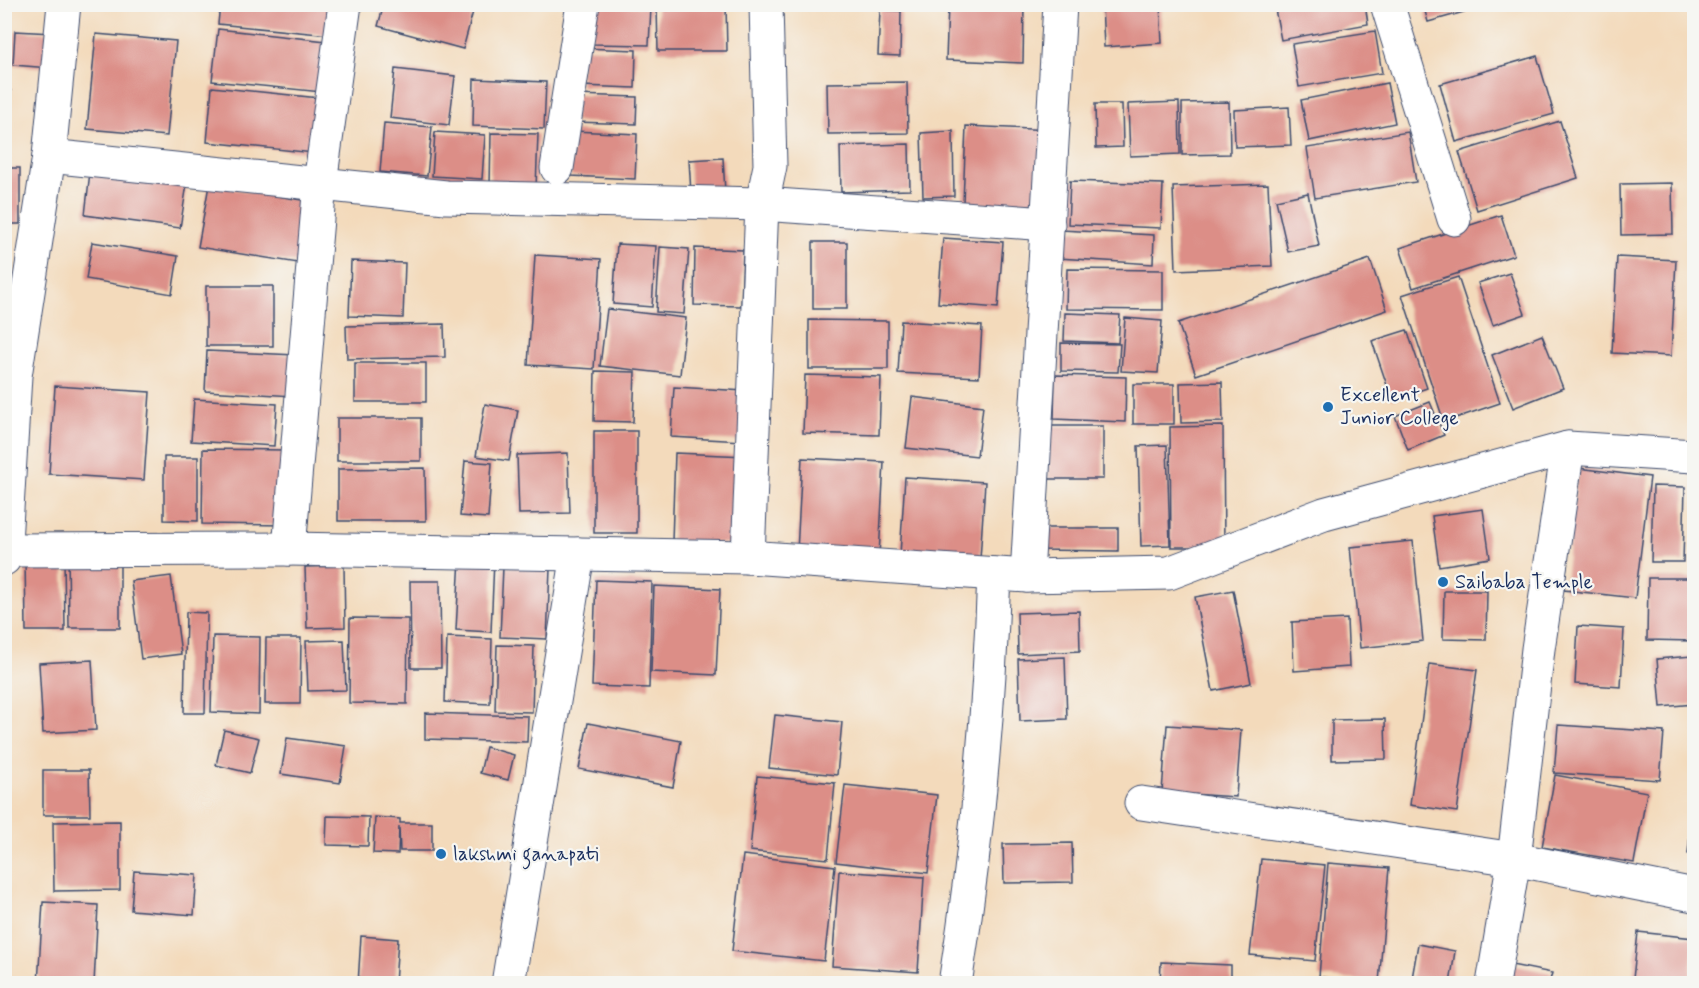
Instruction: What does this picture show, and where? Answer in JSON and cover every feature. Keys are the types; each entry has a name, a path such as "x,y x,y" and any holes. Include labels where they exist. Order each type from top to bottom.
{"street":[{"path":"4,559 15,376 49,156 64,4"},
{"path":"289,549 320,183 345,4"},
{"path":"557,168 583,4"},
{"path":"748,557 762,204 770,166 766,4"},
{"path":"1027,576 1060,4"},
{"path":"1388,4 1454,219"},
{"path":"49,156 446,197 762,204 1048,224"},
{"path":"5,550 289,549 748,557 1027,576 1169,573 1324,514 1568,448 1695,456"},
{"path":"1493,984 1514,859 1538,649 1568,448"},
{"path":"508,984 578,554"},
{"path":"955,984 972,868 990,690 994,574"},
{"path":"1141,802 1514,859 1695,895"}],"building":[{"path":"220,4 332,4 329,35 218,24"},
{"path":"384,4 475,4 463,49 378,26"},
{"path":"1102,4 1160,4 1162,43 1104,47"},
{"path":"1274,4 1365,4 1368,24 1281,40"},
{"path":"1423,4 1489,4 1489,5 1428,22"},
{"path":"593,5 651,7 649,45 592,44"},
{"path":"726,5 727,51 658,51 657,6"},
{"path":"948,5 1024,5 1023,63 946,60"},
{"path":"880,10 901,11 900,56 878,55"},
{"path":"218,29 326,41 322,92 212,81"},
{"path":"15,31 52,33 50,68 13,65"},
{"path":"1375,31 1382,73 1299,87 1292,44"},
{"path":"96,34 176,41 167,136 87,129"},
{"path":"582,48 636,50 635,88 581,86"},
{"path":"1537,56 1554,114 1456,142 1440,84"},
{"path":"395,69 455,76 449,125 390,118"},
{"path":"474,79 546,82 544,129 473,126"},
{"path":"907,82 908,133 828,134 827,83"},
{"path":"1387,83 1395,123 1309,141 1301,100"},
{"path":"212,87 319,98 314,153 207,142"},
{"path":"4,90 11,91 6,125 4,125"},
{"path":"576,95 637,97 636,124 575,122"},
{"path":"1179,102 1180,154 1130,156 1128,104"},
{"path":"1229,102 1230,154 1182,155 1182,103"},
{"path":"1095,104 1122,104 1123,147 1096,148"},
{"path":"1289,107 1291,145 1235,147 1234,110"},
{"path":"1560,121 1578,178 1477,210 1459,152"},
{"path":"384,123 432,127 427,176 380,172"},
{"path":"966,126 1051,130 1047,207 963,203"},
{"path":"573,131 637,134 635,179 571,176"},
{"path":"953,131 954,196 923,197 921,133"},
{"path":"435,132 485,135 482,179 432,176"},
{"path":"1408,132 1416,182 1315,198 1307,148"},
{"path":"491,133 538,134 536,188 490,186"},
{"path":"909,144 910,190 841,192 840,146"},
{"path":"723,158 725,192 691,193 689,160"},
{"path":"4,168 20,168 20,224 4,224"},
{"path":"90,172 187,184 180,228 85,215"},
{"path":"1070,181 1163,184 1161,228 1068,224"},
{"path":"1672,183 1673,234 1621,235 1620,184"},
{"path":"1268,184 1272,266 1176,270 1173,187"},
{"path":"209,185 314,202 304,264 198,247"},
{"path":"1308,193 1319,246 1288,252 1276,200"},
{"path":"1501,215 1514,255 1413,288 1400,248"},
{"path":"1061,230 1154,235 1153,264 1058,258"},
{"path":"943,238 1003,242 998,308 938,303"},
{"path":"92,242 178,256 172,294 86,279"},
{"path":"813,242 847,242 847,309 813,309"},
{"path":"617,244 656,246 652,307 613,304"},
{"path":"660,247 689,249 684,314 656,312"},
{"path":"695,248 743,250 741,306 694,305"},
{"path":"535,255 601,259 594,369 528,365"},
{"path":"1617,257 1676,260 1671,356 1612,353"},
{"path":"1370,259 1387,310 1196,375 1178,323"},
{"path":"351,261 405,263 403,318 349,316"},
{"path":"1067,269 1163,270 1163,310 1066,309"},
{"path":"1510,273 1525,314 1493,325 1478,283"},
{"path":"1458,277 1500,403 1444,422 1402,295"},
{"path":"206,286 273,286 273,346 206,346"},
{"path":"607,309 686,318 680,375 600,366"},
{"path":"1065,313 1120,315 1118,343 1064,341"},
{"path":"1125,318 1162,321 1158,373 1121,371"},
{"path":"809,320 888,321 888,369 809,369"},
{"path":"901,321 982,326 979,377 898,373"},
{"path":"444,324 445,357 347,359 346,326"},
{"path":"1407,330 1427,388 1392,400 1372,341"},
{"path":"1542,335 1563,388 1513,408 1492,355"},
{"path":"1061,343 1120,344 1118,372 1061,371"},
{"path":"207,351 296,355 294,396 205,391"},
{"path":"355,363 426,363 426,402 355,402"},
{"path":"595,371 635,372 633,422 594,421"},
{"path":"805,375 881,377 879,435 803,433"},
{"path":"1055,375 1126,377 1125,422 1054,419"},
{"path":"1222,382 1223,422 1181,423 1180,383"},
{"path":"1133,384 1174,384 1174,424 1133,424"},
{"path":"55,386 150,392 144,480 49,474"},
{"path":"674,387 745,391 742,441 671,437"},
{"path":"912,397 983,406 977,456 906,448"},
{"path":"194,399 277,404 274,446 191,441"},
{"path":"1430,402 1444,435 1408,450 1395,416"},
{"path":"485,404 518,410 509,461 476,456"},
{"path":"337,418 421,418 421,461 337,461"},
{"path":"1049,426 1103,426 1103,479 1049,479"},
{"path":"1223,426 1224,547 1171,547 1170,427"},
{"path":"594,431 637,431 637,533 594,533"},
{"path":"1167,445 1170,545 1141,546 1138,446"},
{"path":"203,449 285,450 285,525 202,524"},
{"path":"568,453 570,513 519,514 517,455"},
{"path":"675,453 747,456 743,544 672,541"},
{"path":"164,457 198,457 198,521 164,520"},
{"path":"802,458 884,462 879,556 797,552"},
{"path":"465,461 492,463 488,518 460,516"},
{"path":"425,468 426,521 338,521 338,469"},
{"path":"1578,468 1650,477 1635,598 1564,590"},
{"path":"905,477 985,482 980,560 900,555"},
{"path":"1653,486 1685,487 1683,562 1651,562"},
{"path":"1483,509 1490,558 1439,566 1432,516"},
{"path":"1036,528 1118,528 1118,551 1036,550"},
{"path":"1413,541 1423,641 1360,648 1350,547"},
{"path":"120,552 120,628 69,628 68,553"},
{"path":"25,555 64,555 65,631 26,631"},
{"path":"460,558 494,560 491,632 456,630"},
{"path":"344,566 345,627 307,628 305,567"},
{"path":"503,567 550,569 547,639 500,637"},
{"path":"171,576 181,654 141,659 131,581"},
{"path":"1648,578 1694,578 1694,641 1647,640"},
{"path":"596,580 652,582 649,688 592,686"},
{"path":"410,581 440,581 441,668 411,668"},
{"path":"654,586 720,589 716,675 651,672"},
{"path":"1233,590 1251,683 1213,691 1195,597"},
{"path":"1444,591 1487,591 1486,640 1443,639"},
{"path":"1079,611 1080,651 1018,654 1017,613"},
{"path":"186,612 207,613 205,713 184,713"},
{"path":"350,618 408,619 407,704 349,703"},
{"path":"1347,619 1349,667 1294,671 1292,622"},
{"path":"1578,626 1624,629 1621,687 1575,684"},
{"path":"213,636 260,637 259,714 211,712"},
{"path":"447,637 492,639 490,704 445,702"},
{"path":"266,638 301,638 300,704 265,704"},
{"path":"344,640 346,690 308,691 306,641"},
{"path":"497,645 534,646 532,712 495,711"},
{"path":"1692,656 1694,704 1661,707 1657,659"},
{"path":"1065,657 1067,719 1020,721 1018,659"},
{"path":"92,660 96,730 43,733 39,663"},
{"path":"1429,664 1477,670 1457,812 1410,805"},
{"path":"425,713 528,716 527,742 425,739"},
{"path":"775,715 842,722 837,775 769,768"},
{"path":"1385,719 1386,759 1332,760 1332,720"},
{"path":"588,723 681,741 673,787 579,769"},
{"path":"1167,725 1241,730 1236,797 1162,792"},
{"path":"1558,725 1664,732 1660,780 1554,773"},
{"path":"224,730 259,738 250,773 216,765"},
{"path":"287,738 346,746 340,783 281,774"},
{"path":"486,747 514,755 508,780 480,773"},
{"path":"43,770 89,770 90,815 43,815"},
{"path":"1555,775 1647,792 1634,863 1542,847"},
{"path":"757,776 835,783 828,859 750,851"},
{"path":"845,785 937,795 928,873 836,862"},
{"path":"1692,813 1694,813 1694,855 1688,854"},
{"path":"327,816 369,817 368,846 326,845"},
{"path":"375,817 400,819 400,823 432,823 432,851 400,851 399,827 398,854 373,853"},
{"path":"120,821 120,890 54,891 53,822"},
{"path":"1072,843 1073,882 1004,883 1003,844"},
{"path":"743,855 835,866 824,961 732,951"},
{"path":"1261,859 1325,865 1315,961 1250,955"},
{"path":"1328,863 1389,868 1379,982 1319,977"},
{"path":"134,871 197,875 194,915 131,910"},
{"path":"839,871 924,877 918,972 832,966"},
{"path":"43,902 98,905 94,984 38,984"},
{"path":"1638,932 1694,938 1690,984 1633,979"},
{"path":"361,936 398,939 395,984 358,984"},
{"path":"1418,944 1455,951 1450,984 1411,984"},
{"path":"1161,962 1231,965 1231,984 1160,984"},
{"path":"1507,964 1552,973 1549,984 1503,984"}],"place":[{"name":"Excellent Junior College","path":"1328,407"},
{"name":"Saibaba Temple","path":"1443,582"},
{"name":"lakshmi ganapati","path":"441,854"}]}
